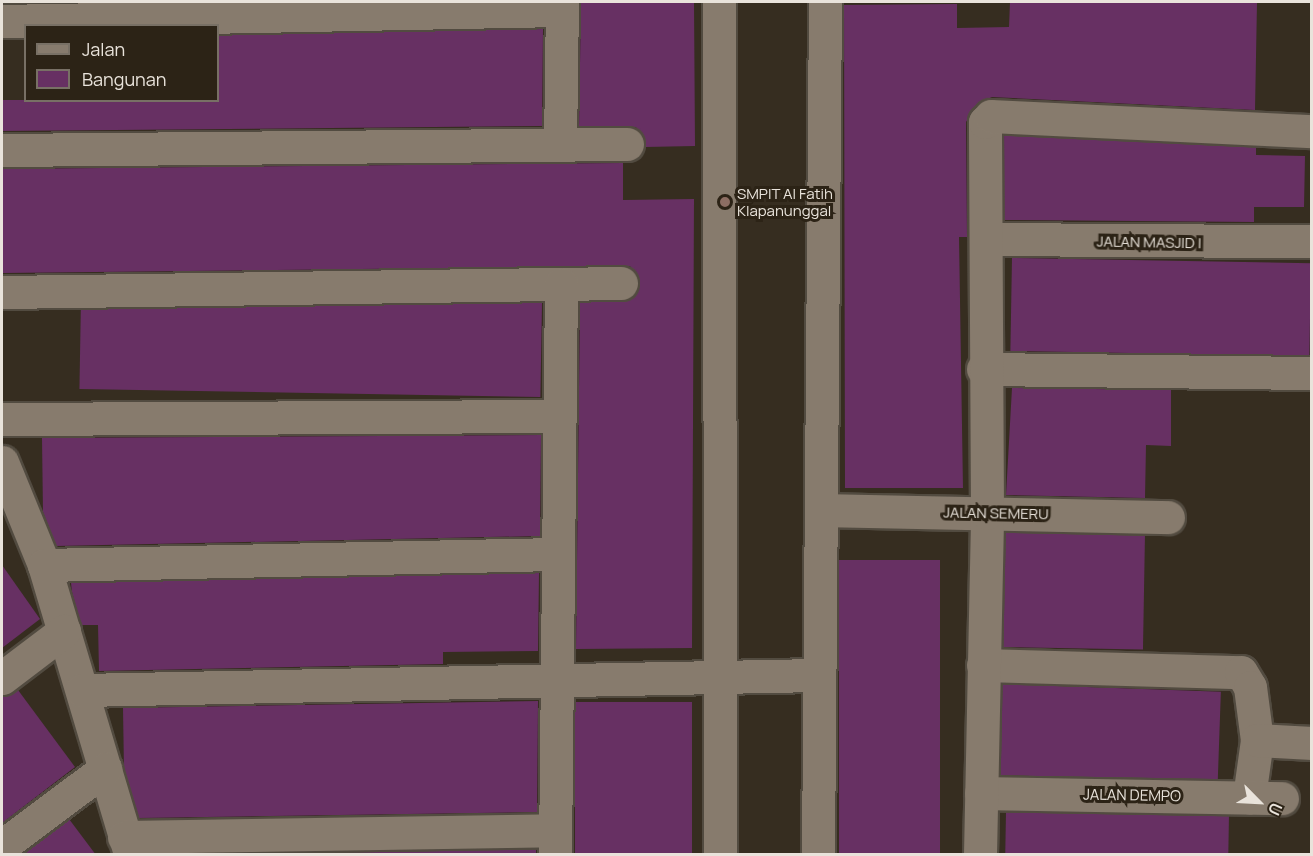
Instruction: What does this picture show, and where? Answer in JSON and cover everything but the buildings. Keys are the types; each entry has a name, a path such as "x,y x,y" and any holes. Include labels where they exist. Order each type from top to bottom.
{"street":[{"path":"719,2 738,678 720,855"},
{"path":"818,855 807,677 824,510 825,2"},
{"path":"2,21 562,6 560,145"},
{"path":"980,855 987,513 983,369 987,239 983,128 991,116 1311,131"},
{"path":"2,150 627,144"},
{"name":"JALAN MASJID I","path":"987,239 1311,241"},
{"path":"2,292 621,283"},
{"path":"2,462 8,499 45,565 127,846 555,842 561,284"},
{"path":"983,369 1311,373"},
{"path":"2,419 559,416"},
{"name":"JALAN SEMERU","path":"824,510 1168,517"},
{"path":"45,565 558,554"},
{"path":"2,678 64,632"},
{"path":"983,665 1241,672 1250,687 1257,740 1249,797"},
{"path":"82,690 807,677"},
{"path":"1257,740 1311,743"},
{"path":"2,846 105,769"},
{"name":"JALAN DEMPO","path":"981,794 1282,798"}],"place":[{"name":"SMPIT Al Fatih Klapanunggal","path":"725,202"}]}
